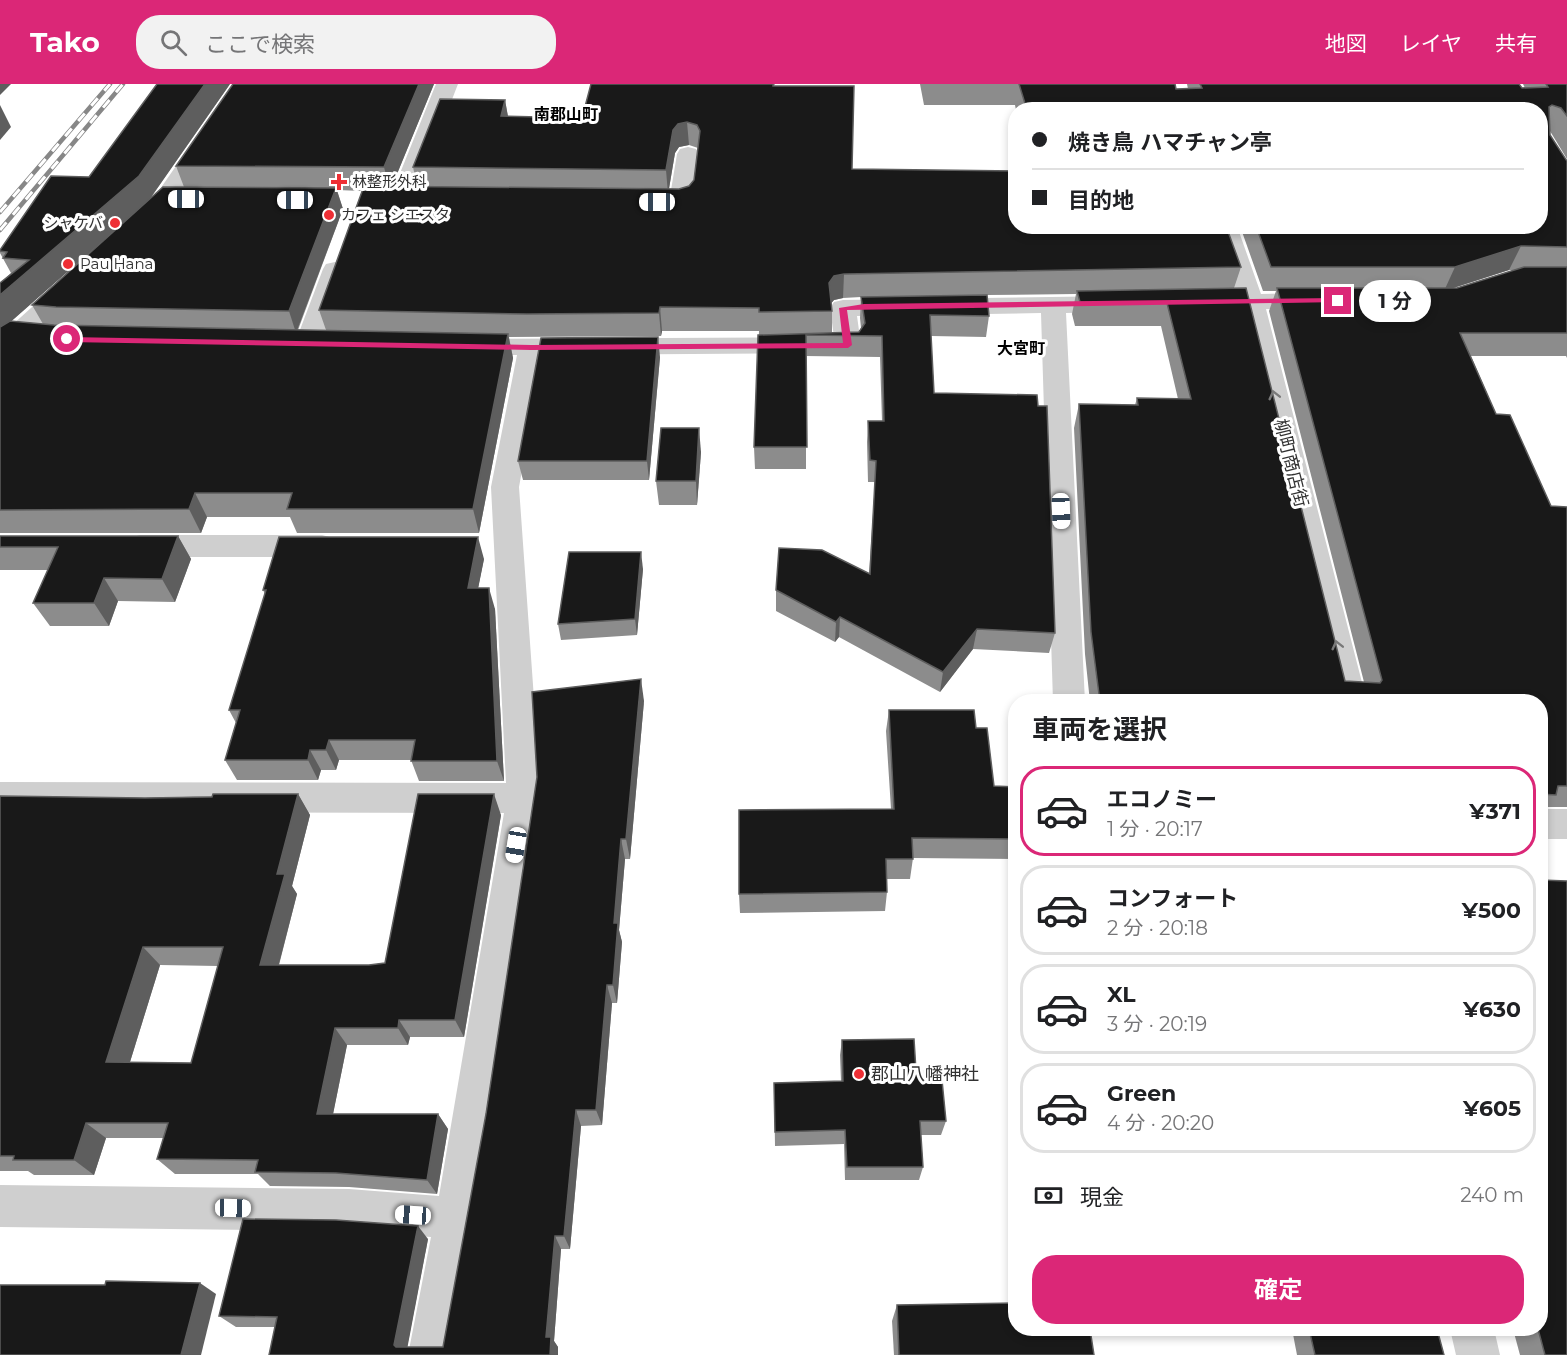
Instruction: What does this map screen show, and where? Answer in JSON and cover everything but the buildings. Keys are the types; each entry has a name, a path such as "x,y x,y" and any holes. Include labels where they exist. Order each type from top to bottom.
{"street":[{"path":"123,239 159,207 175,199 244,84"},
{"path":"355,204 412,200 447,84"},
{"path":"634,202 681,203 688,154"},
{"name":"柳町商店街","path":"1227,234 1251,301 1349,694"},
{"path":"308,344 344,244"},
{"path":"8,342 87,271"},
{"path":"1181,302 1343,301"},
{"path":"448,346 531,348 848,345 843,308 1146,303"},
{"path":"1053,306 1070,694"},
{"path":"8,342 47,337"},
{"path":"430,1355 456,1218 524,798 498,546 505,488 531,348"},
{"path":"118,546 344,546"},
{"path":"0,797 524,798"},
{"path":"1548,824 1567,824"},
{"path":"0,1206 349,1210 456,1218"},
{"path":"1474,1336 1478,1355"}],"railway":[{"path":"0,212 110,84"},
{"path":"0,230 123,84"}],"place":[{"name":"林整形外科","path":"339,182"},
{"name":"カフェ シエスタ","path":"329,215"},
{"name":"シャケバ","path":"115,223"},
{"name":"Pau Hana","path":"68,264"},
{"name":"郡山八幡神社","path":"859,1074"}],"district":[{"name":"南郡山町","path":"566,114"},
{"name":"大宮町","path":"1021,348"}],"route":[{"path":"67,339 531,348 848,345 843,308 864,306 1053,306 1338,301"}]}
